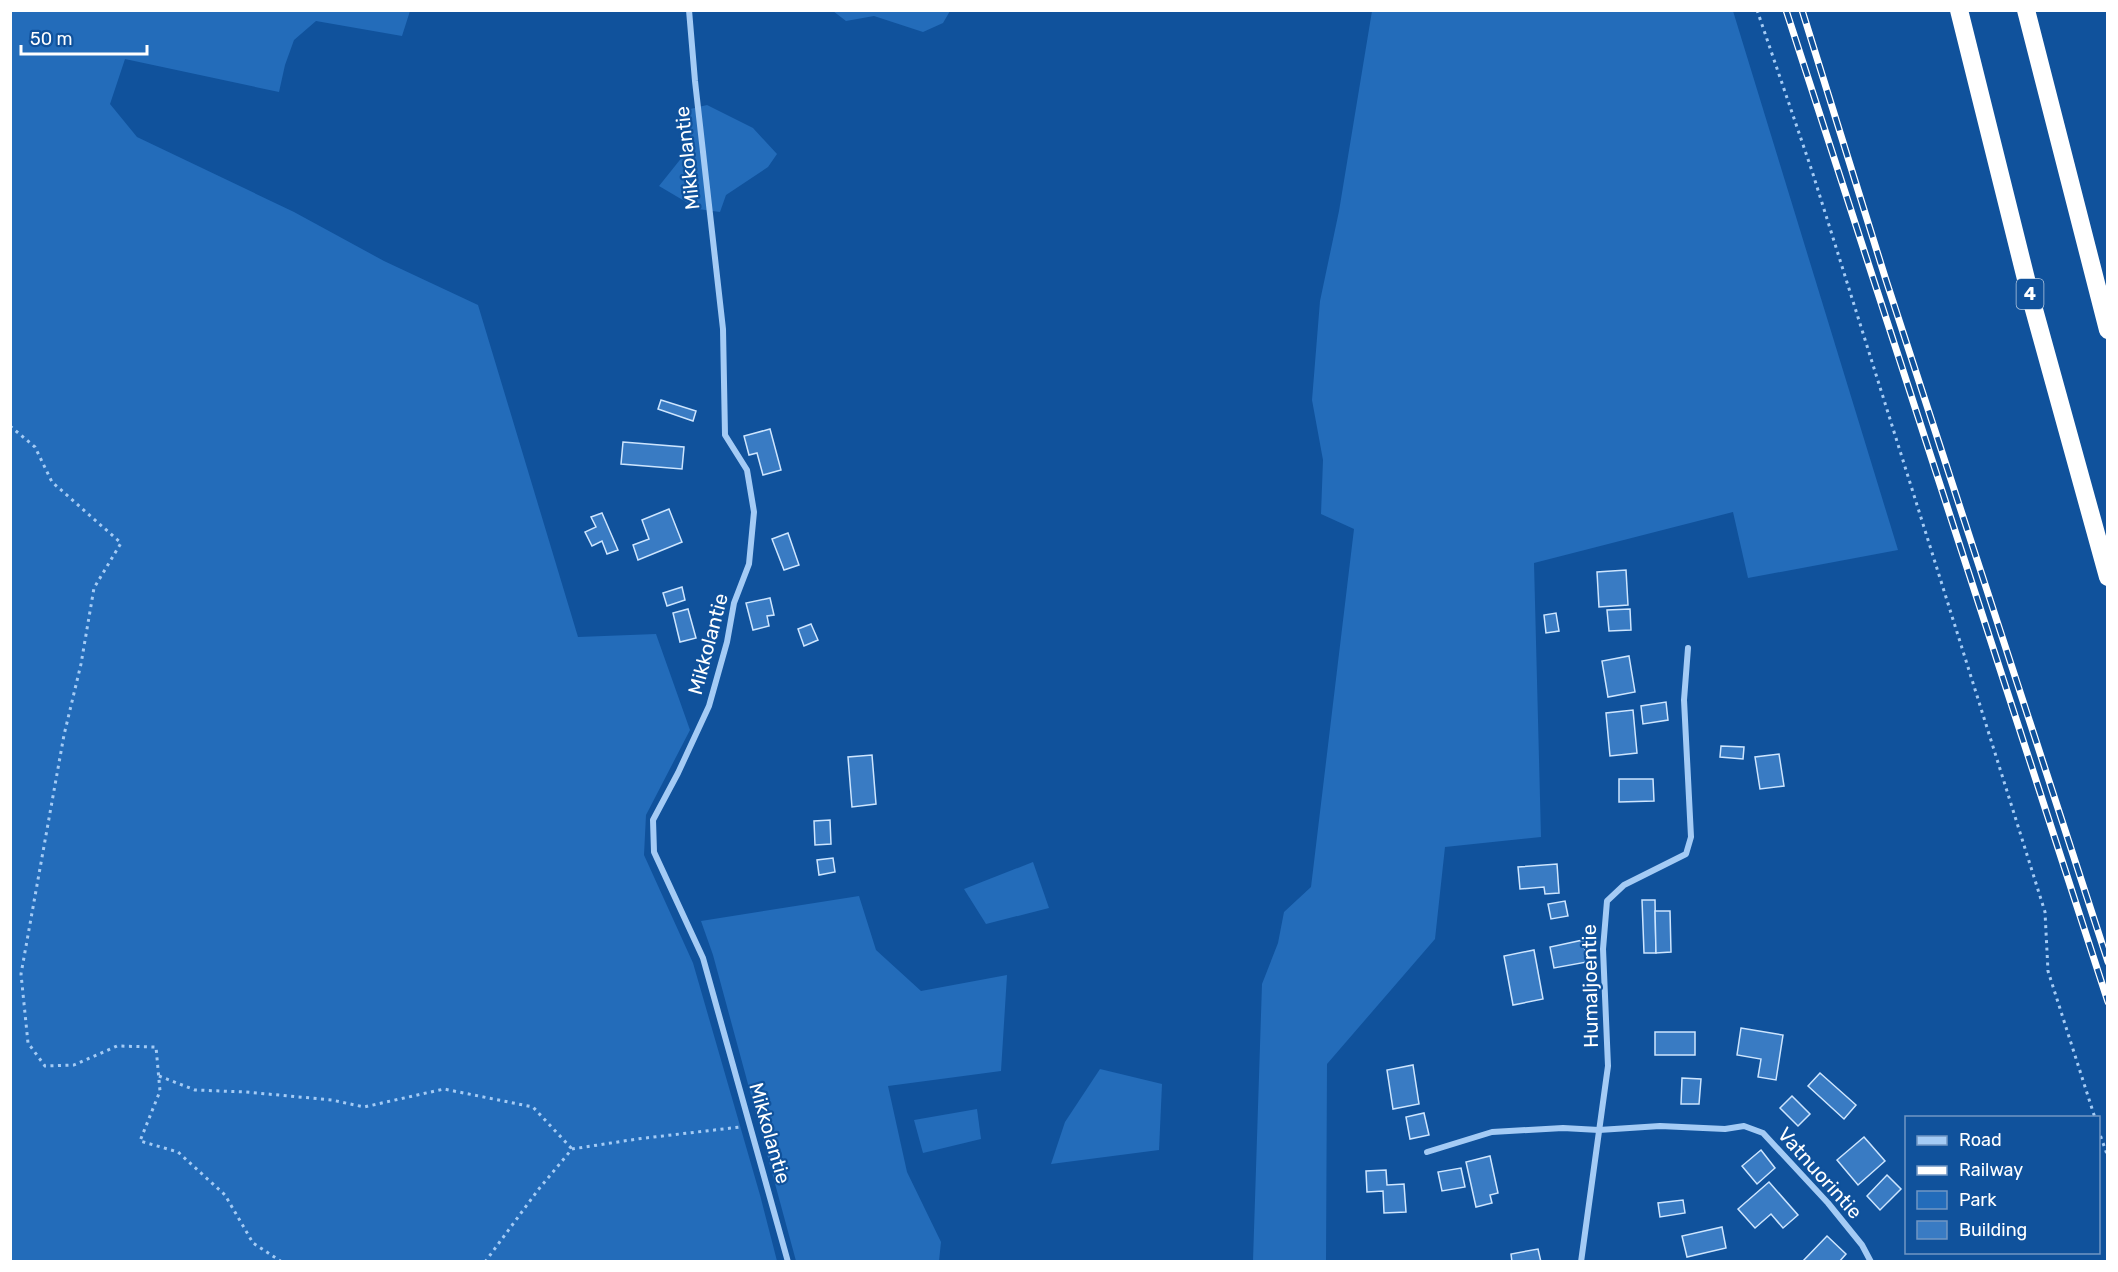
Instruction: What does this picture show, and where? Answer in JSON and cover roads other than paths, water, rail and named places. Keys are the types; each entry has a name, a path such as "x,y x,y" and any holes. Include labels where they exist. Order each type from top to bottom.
{"highway":[{"name":"4","path":"1959,10 2030,295 2108,576"},
{"path":"2026,10 2108,330"}],"street":[{"name":"Mikkolantie","path":"689,10 723,330 725,435 747,470 754,512 749,564 734,603 727,642 709,706 653,820 654,852 703,958 789,1262"},
{"name":"Humaljoentie","path":"1581,1262 1608,1066 1603,949 1607,901 1624,885 1686,854 1691,837 1684,700 1688,648"},
{"name":"Vatnuorintie","path":"1427,1152 1492,1132 1563,1128 1599,1130 1660,1126 1725,1129 1744,1126 1763,1133 1828,1203 1862,1245 1870,1262"}],"railway":[{"path":"1786,10 2108,1002"},
{"path":"1802,10 1885,277 2108,962"}]}
